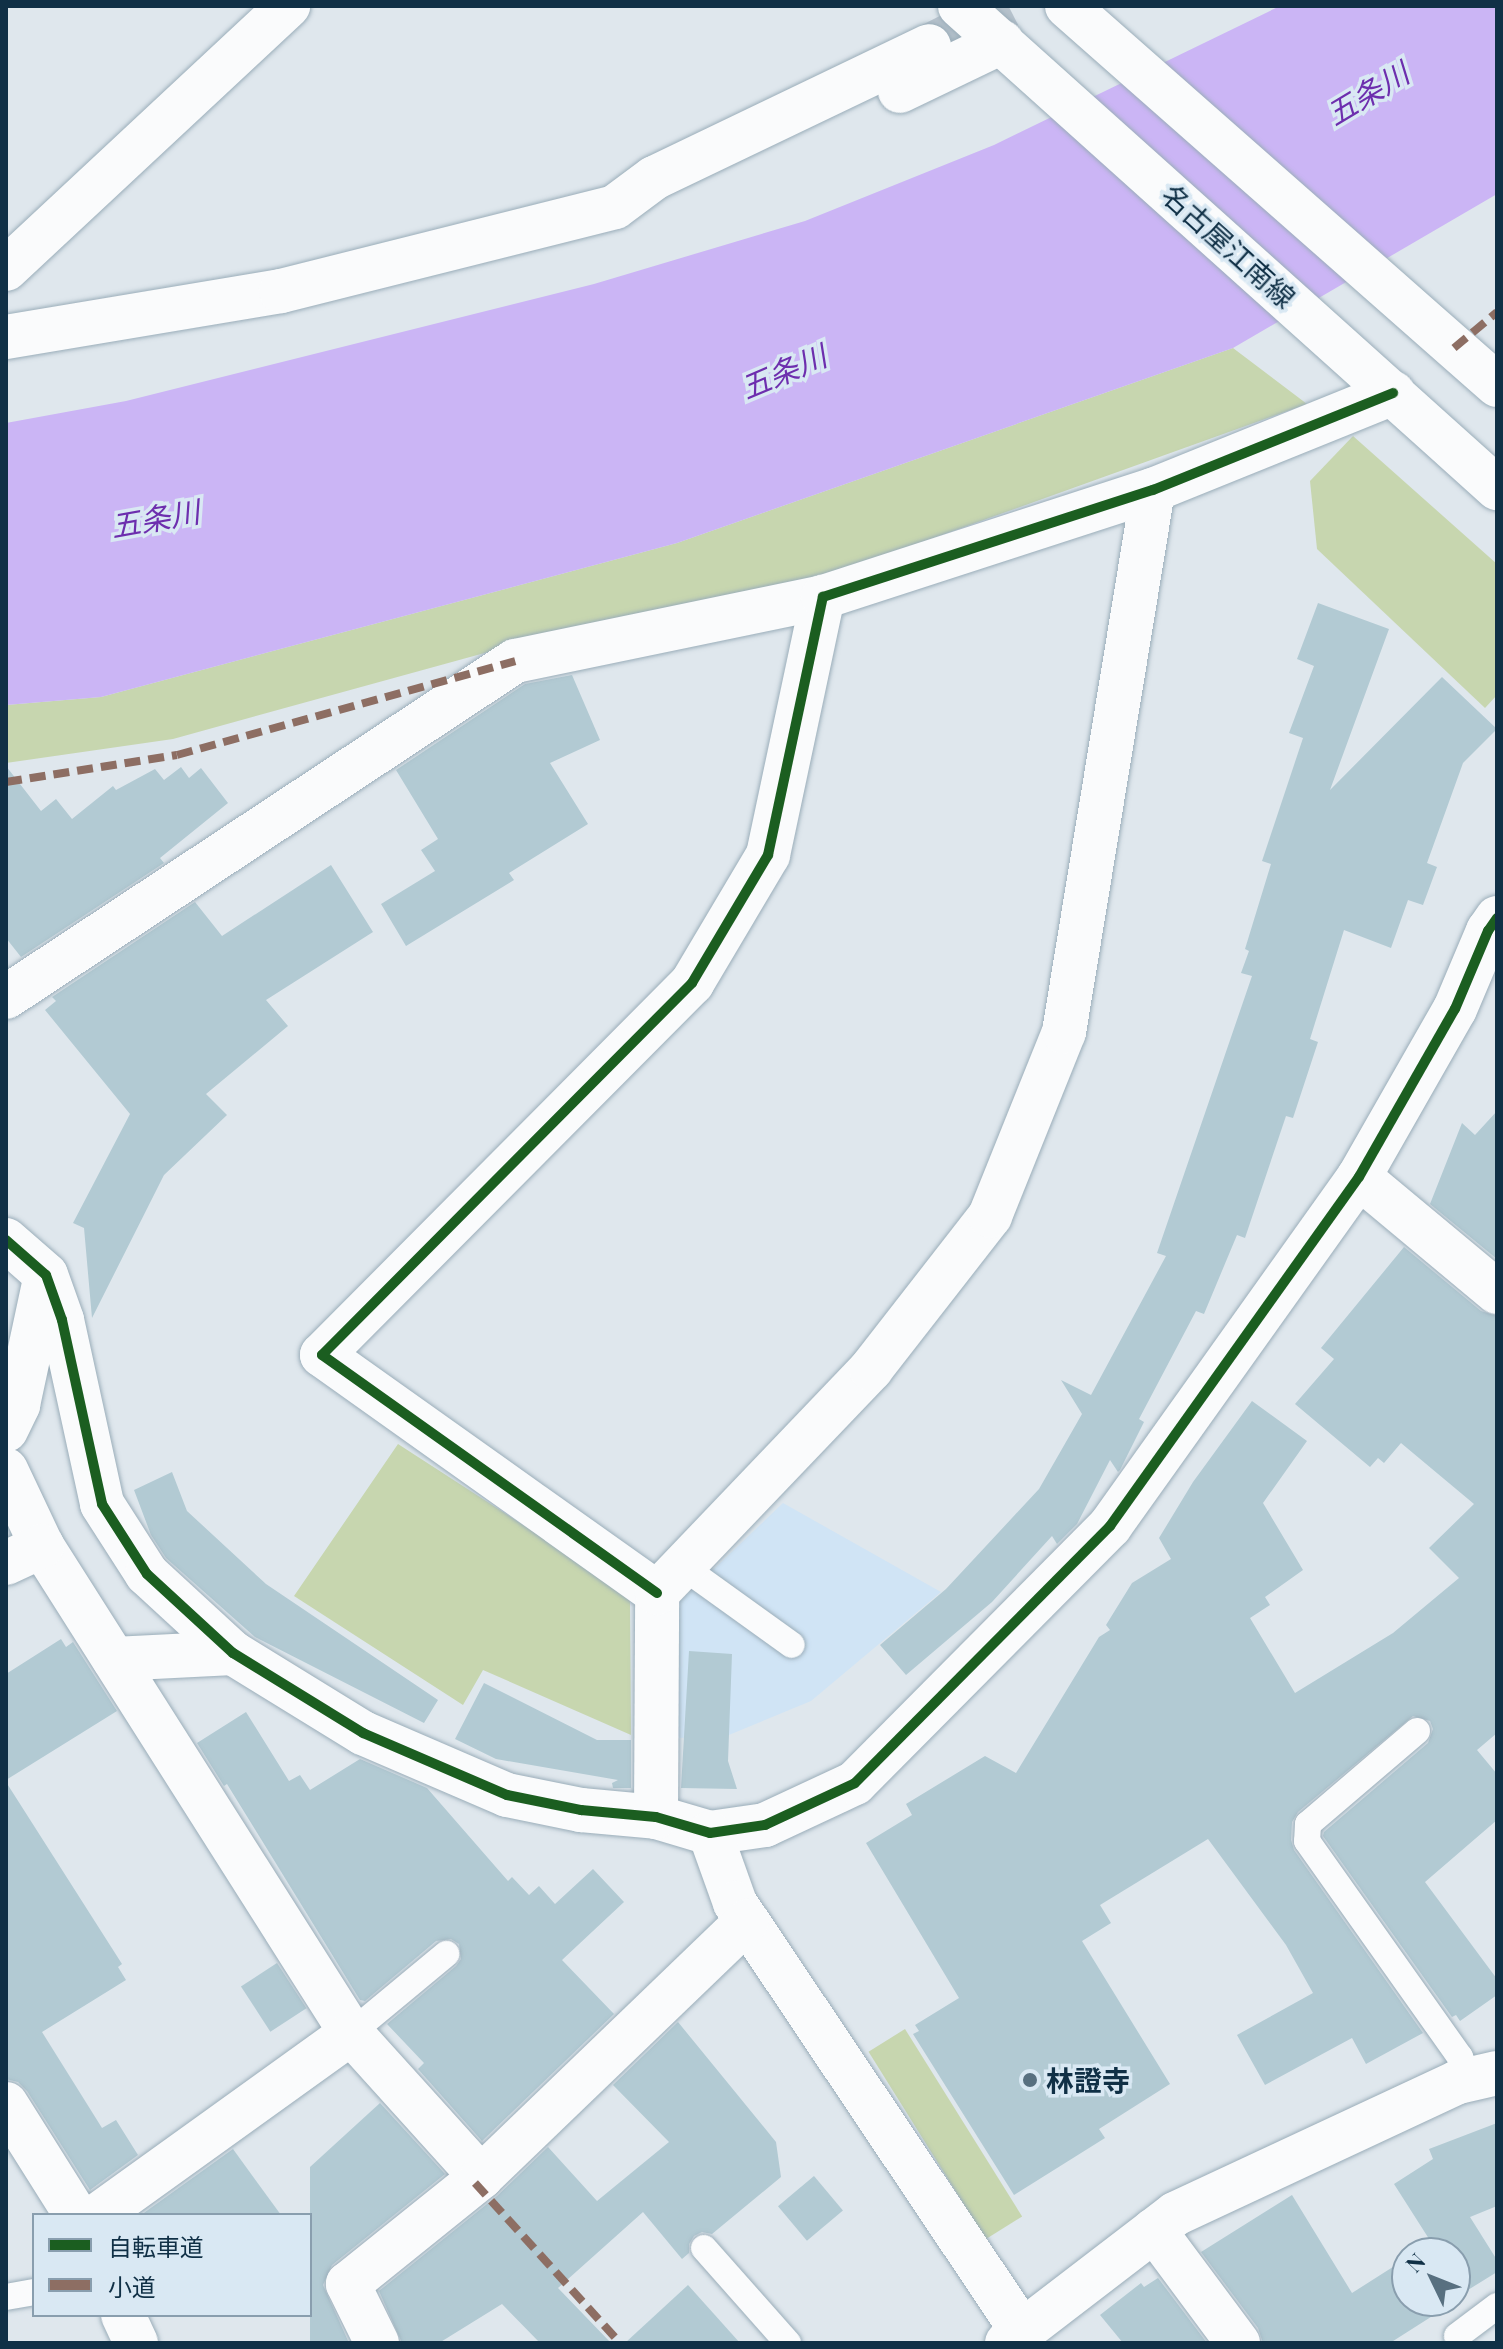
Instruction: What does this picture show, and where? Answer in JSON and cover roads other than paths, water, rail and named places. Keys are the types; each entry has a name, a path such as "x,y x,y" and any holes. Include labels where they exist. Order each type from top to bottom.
{"street":[{"path":"6,269 288,6"},
{"name":"名古屋江南線","path":"960,6 1497,488"},
{"path":"1080,17 1497,385"},
{"path":"618,204 654,178 929,46"},
{"path":"6,337 281,291 618,204 670,198 1013,53"},
{"path":"6,997 515,661 823,597 1153,490 1393,393"},
{"path":"656,1817 670,1580 871,1369 990,1216 1064,1032 1153,490"},
{"path":"670,1580 322,1355 692,983 768,855 823,597"},
{"path":"6,1240 46,1275 62,1320 102,1504 147,1574 233,1653 363,1733 507,1795 581,1810 656,1817 710,1833 765,1825 855,1783 1110,1526 1359,1177 1455,1009 1488,931 1497,918"},
{"path":"1359,1177 1497,1292"},
{"path":"6,1430 18,1405 46,1275"},
{"path":"6,1470 24,1555 114,1659 351,2033 481,2177"},
{"path":"114,1659 233,1653"},
{"path":"710,1833 735,1903 1014,2337 1175,2214 1483,2076"},
{"path":"377,2343 348,2284 481,2177 747,1921"},
{"path":"101,2213 351,2033"},
{"path":"6,2104 75,2213"},
{"path":"1154,2230 1238,2343"},
{"path":"124,2317 136,2343"}],"lane":[{"path":"670,1580 792,1645"},
{"path":"1417,1731 1308,1824 1307,1841 1460,2057 1483,2076"},
{"path":"351,2033 446,1954"},
{"path":"704,2248 788,2343"},
{"path":"6,2297 32,2292"},
{"path":"1457,2336 1497,2306"}],"water":[{"name":"五条川","path":"1280,6 1497,6 1497,194 1233,348 677,543 101,697 6,705 6,423 126,401 594,284 805,221 994,145"}],"tunnel":[{"path":"929,46 1008,6"}],"place":[{"name":"林證寺","path":"1030,2080"}]}
